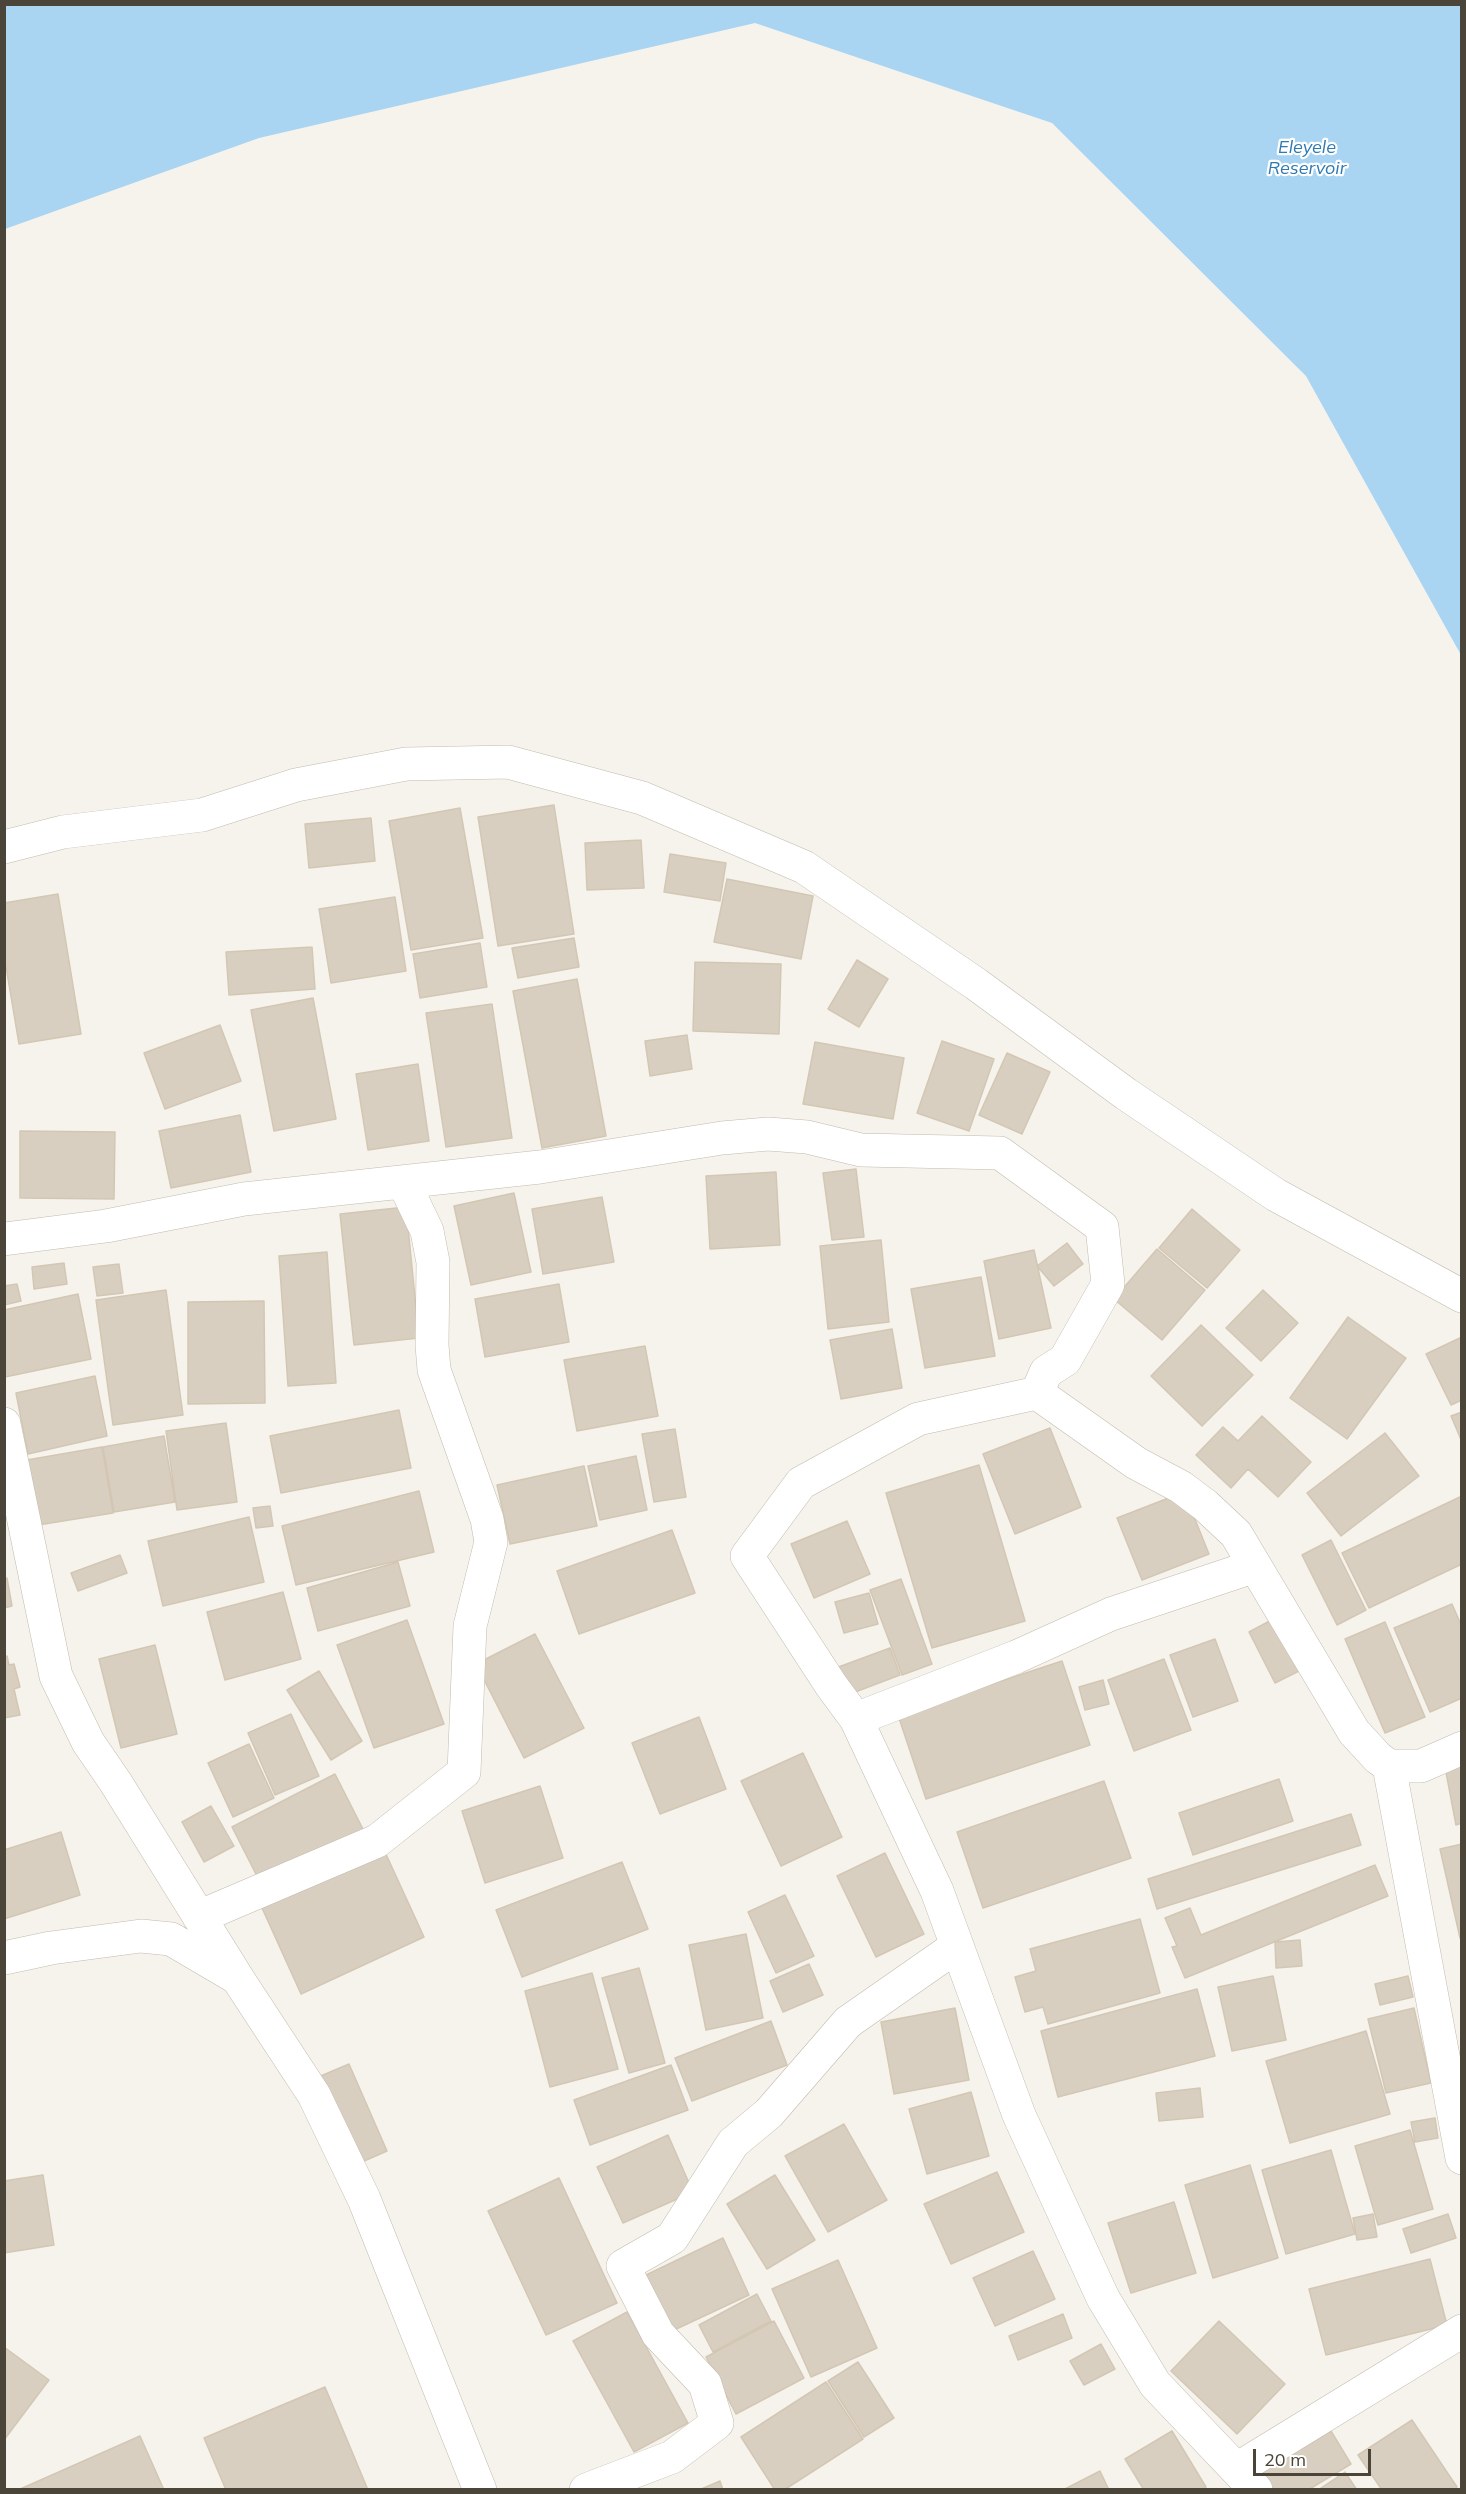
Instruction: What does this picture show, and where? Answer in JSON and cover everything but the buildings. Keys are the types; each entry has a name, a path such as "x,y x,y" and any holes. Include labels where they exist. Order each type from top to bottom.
{"street":[{"path":"4,848 63,832 202,815 296,785 406,764 508,762 642,798 804,867 976,984 1126,1094 1276,1195 1461,1296"},
{"path":"4,1239 106,1226 244,1199 540,1167 722,1138 768,1134 807,1137 861,1150 1000,1153 1102,1227 1108,1284 1065,1360 1046,1372 1037,1393"},
{"path":"199,1917 377,1841 464,1772 470,1626 491,1542 487,1519 434,1370 433,1262 427,1232 404,1182"},
{"path":"1461,1748 1421,1766 1389,1766 1378,1758 1354,1732 1236,1534 1205,1505 1181,1487 1136,1463 1037,1393 918,1419 801,1483 747,1556 831,1685 856,1719 937,1892 1019,2115 1103,2298 1155,2384 1247,2479 1461,2331"},
{"path":"4,1425 56,1676 88,1742 314,2095 339,2144 391,2263 480,2490"},
{"path":"856,1719 1016,1657 1112,1614 1255,1566"},
{"path":"1389,1766 1461,2158"},
{"path":"4,1958 51,1948 141,1936 171,1939 238,1979"},
{"path":"586,2490 672,2457 717,2423 705,2384 658,2334 623,2266 672,2238 733,2143 769,2113 848,2022 957,1946"}],"water":[{"name":"Eleyele Reservoir","path":"5,4 1461,5 1461,655 1306,376 1052,123 755,23 259,138 5,229"}]}
